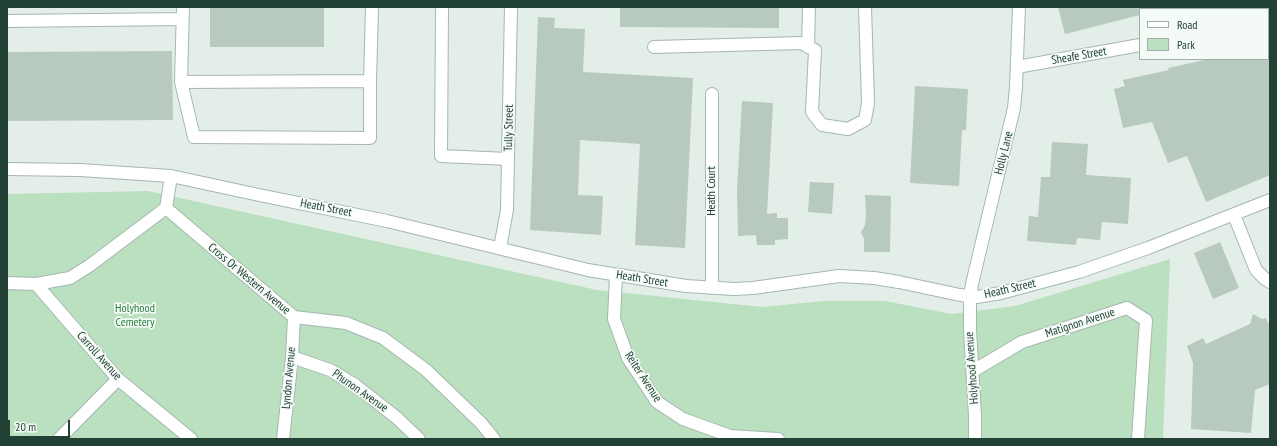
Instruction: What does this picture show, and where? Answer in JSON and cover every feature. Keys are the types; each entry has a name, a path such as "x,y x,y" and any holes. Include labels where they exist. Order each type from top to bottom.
{"street":[{"path":"7,21 183,13 181,82 194,137 370,138 372,7"},
{"path":"442,7 441,156 508,159"},
{"name":"Tully Street","path":"500,248 507,210 511,7"},
{"path":"808,47 809,7"},
{"path":"654,47 801,43 815,50 812,112 822,125 848,129 865,120 868,103 865,7"},
{"name":"Holly Lane","path":"970,297 1014,108 1019,7"},
{"name":"Sheafe Street","path":"1017,66 1139,45"},
{"path":"181,82 370,81"},
{"name":"Heath Court","path":"712,94 712,288"},
{"name":"Heath Street","path":"7,169 80,170 171,176 387,220 580,269 686,286 712,288 754,288 839,276 874,278 899,282 970,297 1001,293 1079,272 1148,248 1270,200"},
{"path":"7,283 36,284 70,278 89,266 166,208 171,176"},
{"name":"Cross Or Western Avenue","path":"166,208 294,317 346,323 383,338 426,370 481,423 494,439"},
{"path":"1234,215 1256,270 1270,282"},
{"name":"Reiter Avenue","path":"616,275 614,319 628,358 657,402 683,419 730,436 778,439"},
{"name":"Carroll Avenue","path":"36,284 118,379 191,439"},
{"name":"Holyhood Avenue","path":"970,297 970,330 976,439"},
{"name":"Matignon Avenue","path":"972,371 1022,342 1127,308 1146,320 1138,439"},
{"name":"Lyndon Avenue","path":"283,439 292,357 294,317"},
{"name":"Phunon Avenue","path":"292,357 330,370 355,385 397,418 419,439"},
{"path":"59,439 118,379"}],"green space":[{"name":"Holyhood Cemetery","path":"148,191 597,290 762,307 824,301 885,301 951,314 1015,306 1170,259 1163,439 7,439 7,194"}],"building":[{"path":"210,7 324,7 324,47 210,47"},
{"path":"620,7 779,7 779,28 620,27"},
{"path":"1058,7 1146,7 1139,8 1139,15 1065,34"},
{"path":"538,17 555,18 554,28 585,29 583,72 693,78 685,248 635,245 640,144 580,140 578,195 603,196 601,235 530,230"},
{"path":"172,51 173,120 7,121 7,52"},
{"path":"1270,59 1270,175 1206,202 1187,156 1168,163 1152,122 1123,128 1114,89 1125,86 1123,80 1169,70 1168,68 1204,60"},
{"path":"915,86 968,89 966,130 962,130 959,186 910,183"},
{"path":"742,101 773,103 767,214 777,213 777,218 788,218 788,239 775,240 775,245 757,245 756,235 738,236 737,191"},
{"path":"1052,142 1088,144 1086,175 1131,178 1128,224 1102,222 1100,240 1077,238 1076,245 1027,241 1029,216 1038,217 1041,177 1050,177"},
{"path":"810,182 834,183 832,214 808,212"},
{"path":"865,195 891,196 890,252 864,252 864,239 861,232 865,225"},
{"path":"1220,242 1239,288 1213,299 1194,253"},
{"path":"1253,314 1262,319 1266,318 1270,327 1270,384 1255,390 1251,433 1191,429 1193,363 1187,346 1203,338 1206,344 1250,324"}]}
